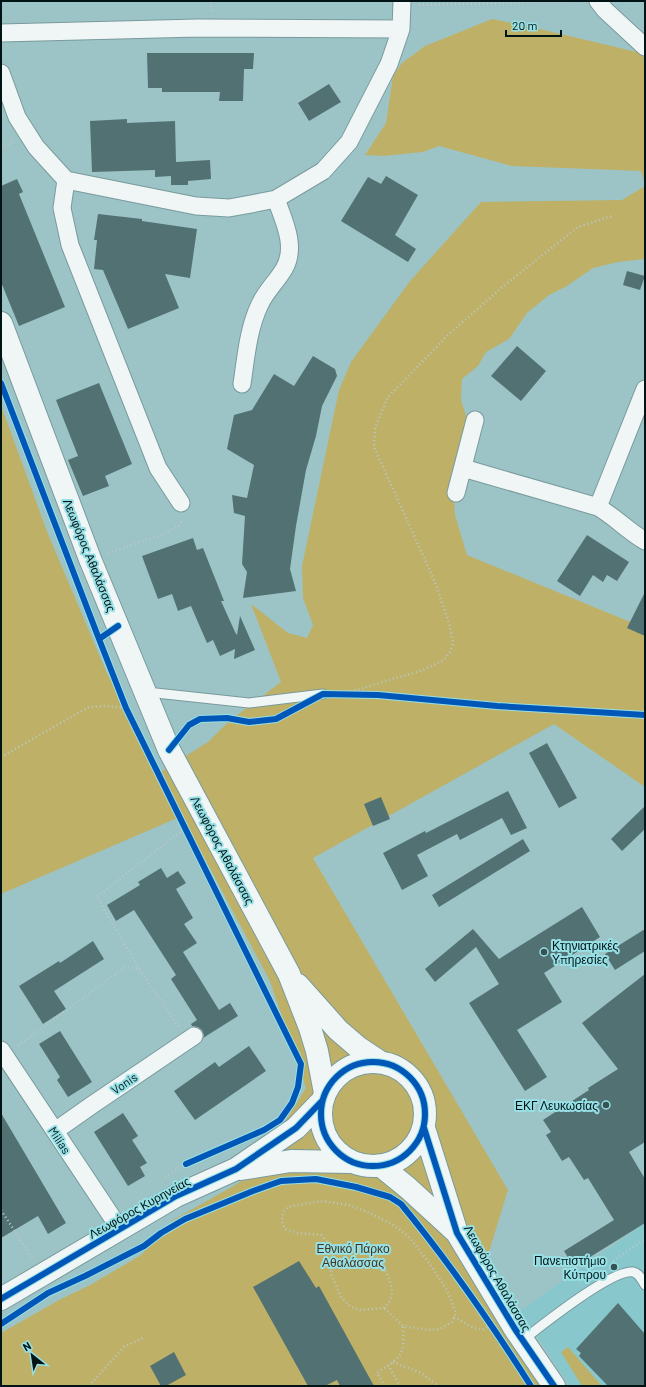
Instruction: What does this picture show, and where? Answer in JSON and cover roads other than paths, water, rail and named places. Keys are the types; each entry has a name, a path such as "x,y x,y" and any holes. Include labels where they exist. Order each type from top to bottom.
{"main road":[{"name":"Λεωφόρος Αθαλάσσας","path":"1,323 90,559 169,750 289,974 313,1040 324,1097"},
{"name":"Λεωφόρος Αθαλάσσας","path":"289,974 338,1030 359,1048 380,1062"},
{"path":"380,1062 392,1065 404,1071 420,1090 425,1102 426,1115 424,1128 418,1142 408,1153 396,1161 382,1166 371,1167 351,1162 339,1154 329,1143 323,1130 320,1115 324,1097 330,1084 343,1071 361,1063 380,1062"},
{"name":"Λεωφόρος Κυρηνείας","path":"1,1299 176,1196 236,1169 296,1128 324,1097"},
{"name":"Λεωφόρος Αθαλάσσας","path":"424,1128 457,1233 522,1340 554,1386"},
{"name":"Λεωφόρος Κυρηνείας","path":"236,1169 291,1161 351,1162"},
{"name":"Λεωφόρος Αθαλάσσας","path":"382,1166 457,1233"}],"street":[{"path":"598,1 605,10 645,47"},
{"path":"1,73 17,117 36,147 66,180 196,206 229,208 276,199 323,172 349,142 389,64 401,29 402,3"},
{"path":"1,33 198,28 401,29"},
{"path":"66,180 62,208 70,245 158,468 181,504"},
{"path":"242,384 248,337 260,304 285,268 290,253 288,232 276,199"},
{"path":"598,506 645,389"},
{"path":"456,493 475,420"},
{"path":"463,468 598,506 645,541"},
{"name":"Vonis","path":"55,1131 191,1038"},
{"name":"Milias","path":"3,1053 120,1229"}],"lane":[{"path":"147,696 156,693 249,703 323,694"},
{"path":"522,1340 588,1292 619,1275 633,1272 639,1275 645,1285"}],"place":[{"name":"Κτηνιατρικές Υπηρεσίες","path":"544,952"},
{"name":"ΕΚΓ Λευκωσίας","path":"606,1105"},
{"name":"Πανεπιστήμιο Κύπρου","path":"614,1267"}],"park label":[{"name":"Εθνικό Πάρκο Αθαλάσσας","path":"353,1255"}]}
